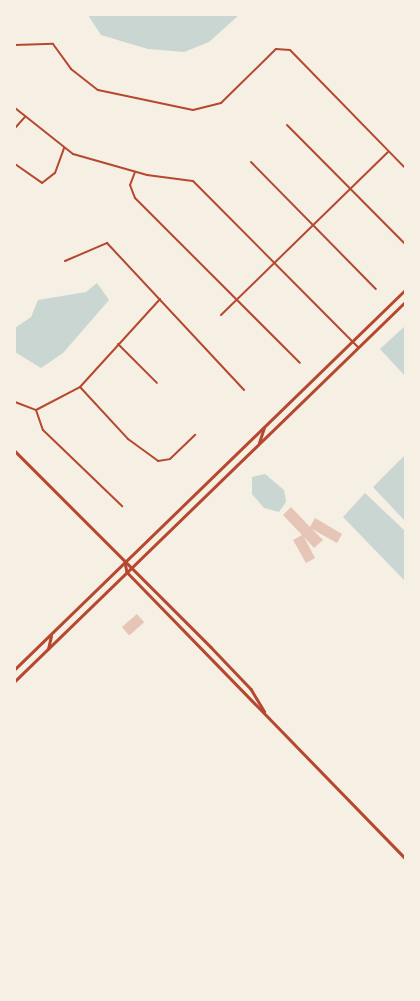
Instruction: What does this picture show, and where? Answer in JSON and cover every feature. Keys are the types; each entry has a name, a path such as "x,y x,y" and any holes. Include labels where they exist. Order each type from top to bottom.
{"main road":[{"path":"15,669 405,290"},
{"path":"15,681 405,302"},
{"path":"259,443 264,426"},
{"path":"15,451 125,562 133,566 251,689 268,717"},
{"path":"125,562 127,572 405,858"},
{"path":"48,650 53,632"}],"street":[{"path":"15,45 53,44 71,69 98,90 193,110 221,103 276,49 283,48 405,168"},
{"path":"15,108 64,148 135,172 194,181 358,347"},
{"path":"15,128 24,117"},
{"path":"288,125 405,244"},
{"path":"15,164 42,183 55,173 64,148"},
{"path":"221,315 388,152"},
{"path":"251,162 376,289"},
{"path":"135,172 130,185 135,198 300,363"},
{"path":"65,261 107,243 244,390"},
{"path":"15,402 36,410 80,387 160,299"},
{"path":"118,344 157,383"},
{"path":"80,387 128,439 158,461 170,459 195,436"},
{"path":"36,410 43,430 122,506"}],"shaded area":[{"path":"88,15 239,15 209,42 184,52 148,49 101,35"},
{"path":"97,283 109,300 63,353 41,368 15,352 15,328 31,317 38,300 86,292"},
{"path":"405,326 405,376 380,349"},
{"path":"405,455 405,521 373,487"},
{"path":"265,474 284,490 286,502 279,512 264,508 252,494 252,477"},
{"path":"365,493 405,531 405,581 343,517"}],"building":[{"path":"291,507 310,527 315,518 342,534 337,543 312,529 323,540 314,548 304,537 315,558 306,563 293,540 302,535 283,515"},
{"path":"137,614 144,622 129,635 122,627"}]}
